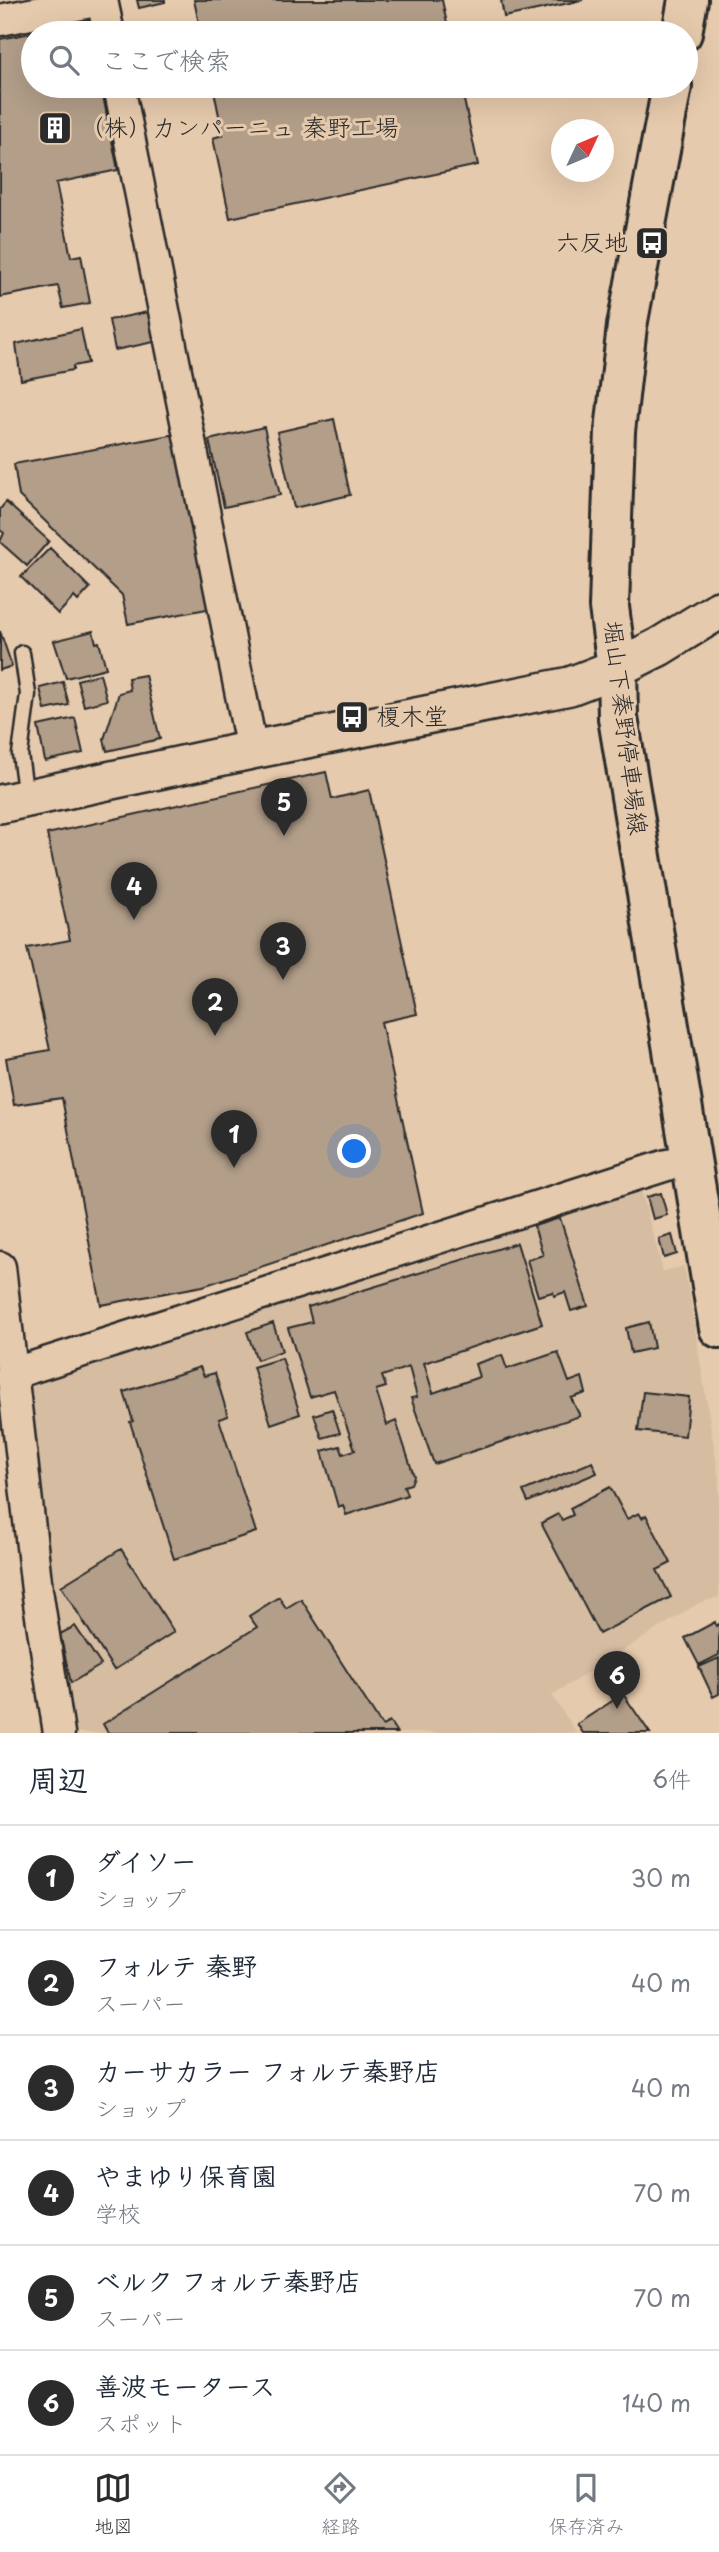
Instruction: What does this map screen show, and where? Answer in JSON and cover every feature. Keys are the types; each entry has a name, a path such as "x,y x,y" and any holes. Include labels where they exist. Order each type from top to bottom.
{"main road":[{"path":"684,21 688,0"},
{"name":"堀山下秦野停車場線","path":"670,98 627,326 615,431 609,607 617,668 618,718 692,1161 713,1254 719,1321"}],"street":[{"path":"0,20 102,0 106,21"},
{"path":"121,98 252,750"},
{"path":"13,801 570,686 617,668 659,647 719,610"},
{"path":"11,1374 640,1174 692,1161"},
{"path":"0,1267 56,1732"}],"lane":[{"path":"13,801 28,694 22,653"}],"shaded area":[{"path":"640,1186 663,1271 684,1266 689,1291 719,1478 719,1597 699,1603 552,1695 577,1733 70,1733 24,1388 30,1379"}],"building":[{"path":"137,0 165,0 165,2 139,8"},
{"path":"194,0 442,0 446,21 198,21"},
{"path":"501,0 583,0 504,17"},
{"name":"（株）カンパーニュ 秦野工場","path":"21,35 21,98 103,98 118,170 56,183 71,257 81,255 90,303 63,308 58,286 0,297 0,39"},
{"path":"215,98 464,98 478,165 230,218 213,138 223,135"},
{"path":"148,312 154,342 115,350 109,320"},
{"path":"81,329 88,363 73,366 73,370 21,380 16,344"},
{"path":"334,419 350,495 294,508 277,432"},
{"path":"264,427 280,495 224,507 209,440"},
{"path":"176,434 212,608 128,624 122,595 19,496 14,464"},
{"path":"6,502 49,541 27,566 0,542 4,533 0,530 0,509"},
{"path":"50,548 90,588 78,601 74,597 58,614 21,577"},
{"path":"0,631 12,666 0,670"},
{"path":"93,631 106,668 66,678 54,641"},
{"path":"100,674 107,700 84,706 77,680"},
{"path":"145,675 160,739 107,751 104,739 119,693 130,690 128,678"},
{"path":"63,682 69,705 45,710 40,688"},
{"path":"75,718 83,753 45,761 38,726"},
{"path":"326,772 332,799 369,790 417,1014 381,1022 423,1213 203,1286 101,1305 62,1098 14,1105 6,1058 50,1050 27,948 70,940 47,834"},
{"path":"661,1193 667,1215 653,1219 647,1197"},
{"path":"560,1218 588,1306 571,1311 565,1292 554,1296 553,1292 538,1296 527,1260 543,1255 534,1226"},
{"path":"672,1235 677,1254 664,1258 659,1239"},
{"path":"517,1243 542,1324 424,1363 433,1393 479,1377 475,1364 502,1355 507,1369 558,1352 569,1382 582,1377 586,1393 571,1398 580,1416 434,1464 411,1398 417,1397 409,1367 382,1376 386,1387 376,1390 387,1425 396,1421 414,1476 411,1484 404,1486 407,1495 346,1515 343,1505 338,1507 322,1451 340,1446 343,1454 355,1450 334,1390 310,1397 288,1328 312,1322 308,1307"},
{"path":"649,1322 654,1348 631,1353 626,1328"},
{"path":"273,1323 282,1351 257,1360 247,1332"},
{"path":"282,1358 300,1414 271,1424 253,1367"},
{"path":"200,1367 204,1376 215,1373 228,1416 219,1419 256,1532 174,1559 130,1422 133,1421 124,1392"},
{"path":"643,1392 689,1397 685,1436 638,1431"},
{"path":"332,1409 340,1433 322,1438 314,1415"},
{"path":"592,1462 597,1473 528,1502 523,1491"},
{"path":"610,1487 627,1519 639,1513 642,1518 646,1515 671,1563 657,1570 671,1597 599,1634 541,1523 558,1514 562,1520 573,1515 570,1508"},
{"path":"121,1549 174,1632 114,1670 61,1586"},
{"path":"279,1597 286,1608 301,1599 382,1726 390,1722 397,1733 108,1733 103,1724 257,1627 249,1616"},
{"path":"715,1622 716,1626 719,1624 719,1655 699,1665 685,1638"},
{"path":"75,1626 101,1665 71,1683 60,1634"},
{"path":"719,1658 719,1694 713,1697 699,1667"},
{"path":"623,1694 650,1733 583,1733 577,1724"}],"place":[{"name":"（株）カンパーニュ 秦野工場","path":"55,128"},
{"name":"六反地","path":"652,243"},
{"name":"榎木堂","path":"352,717"},
{"name":"ベルク フォルテ秦野店","path":"284,836"},
{"name":"やまゆり保育園","path":"134,920"},
{"name":"カーサカラー フォルテ秦野店","path":"283,980"},
{"name":"フォルテ 秦野","path":"215,1036"},
{"name":"ダイソー","path":"234,1168"},
{"name":"善波モータース","path":"617,1709"}]}
